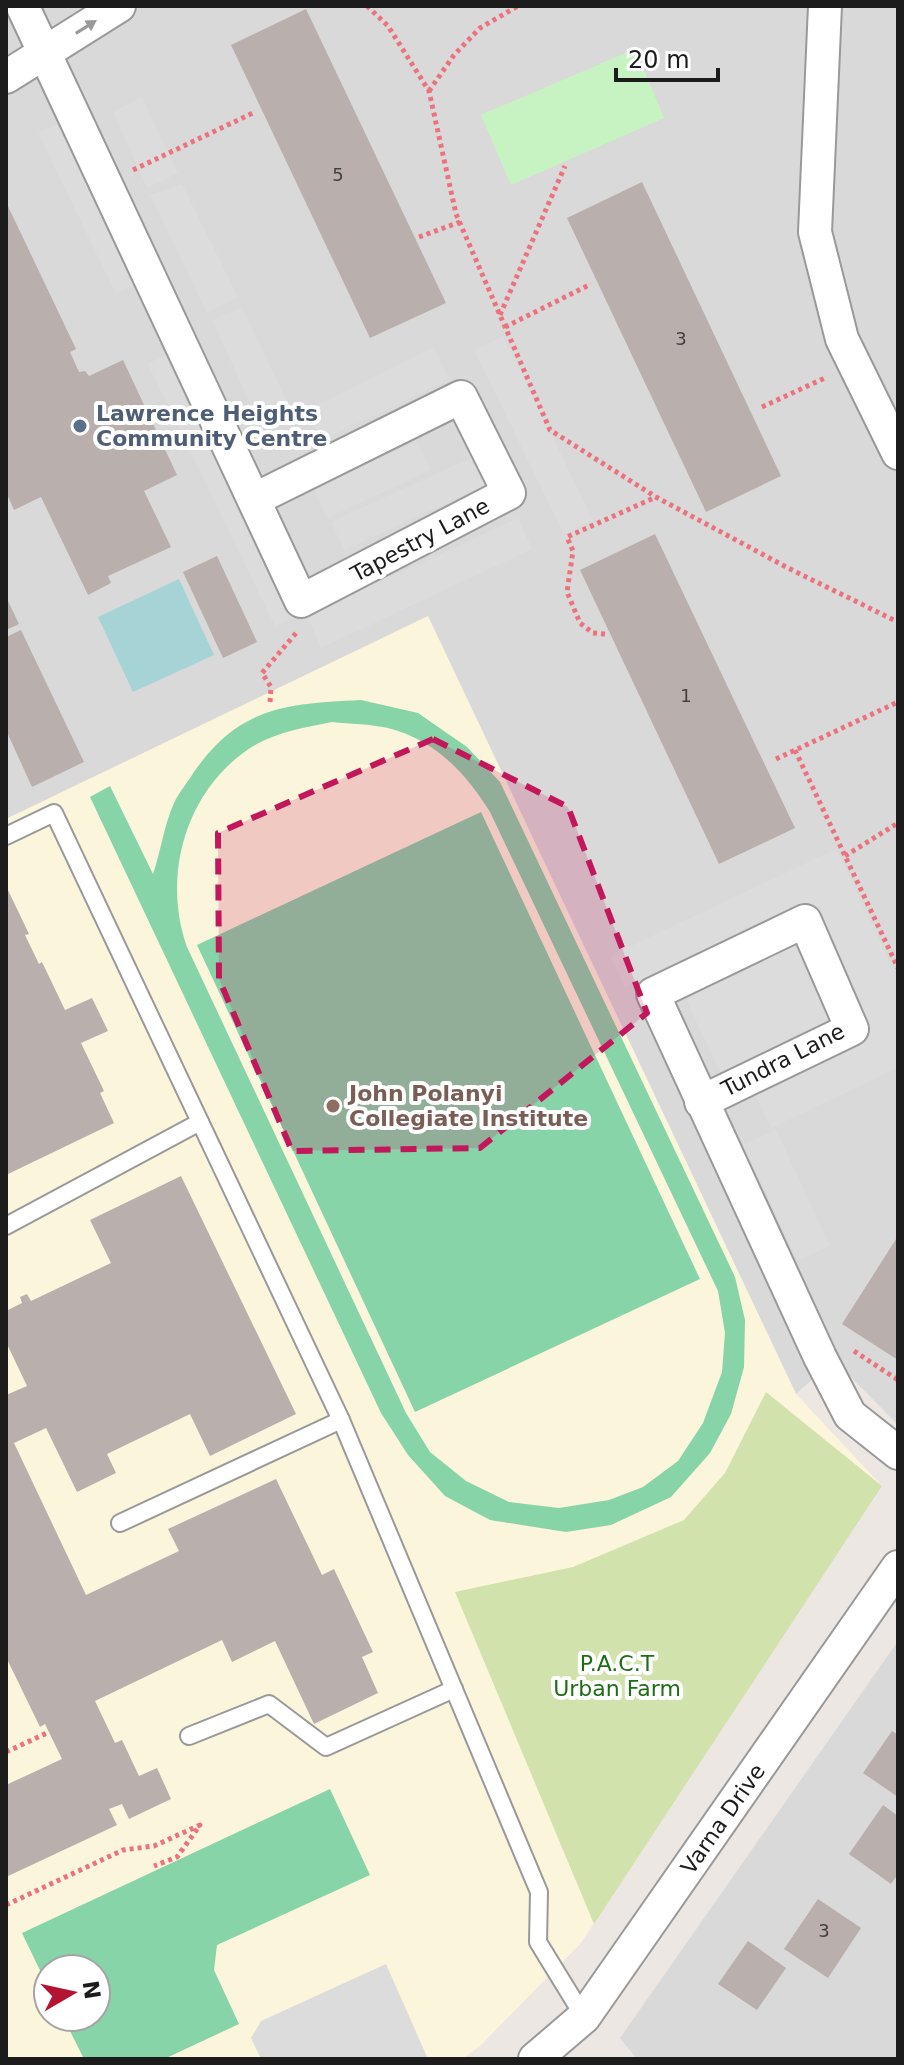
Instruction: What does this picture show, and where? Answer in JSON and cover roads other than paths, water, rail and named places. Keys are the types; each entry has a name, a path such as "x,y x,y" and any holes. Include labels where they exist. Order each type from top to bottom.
{"street":[{"path":"6,77 119,6"},
{"path":"825,6 815,232 842,339 898,453"},
{"name":"Tapestry Lane","path":"18,10 46,53 301,601 509,493 461,397 255,499"},
{"name":"Tundra Lane","path":"701,1102 852,1029 805,921 653,994 701,1102 820,1357 850,1415 898,1453"},
{"name":"Varna Drive","path":"535,2059 584,2017 898,1567"}],"lane":[{"path":"6,836 54,813 341,1420 539,1892 538,1942 584,2017"},
{"path":"6,1226 200,1122"},
{"path":"120,1523 341,1420"},
{"path":"189,1736 269,1704 326,1747 454,1689"}],"water":[{"path":"179,579 214,655 133,692 98,617"}],"place":[{"name":"Lawrence Heights Community Centre","path":"80,426"},
{"name":"John Polanyi Collegiate Institute","path":"333,1106"}],"park label":[{"name":"P.A.C.T Urban Farm","path":"617,1676"}]}
